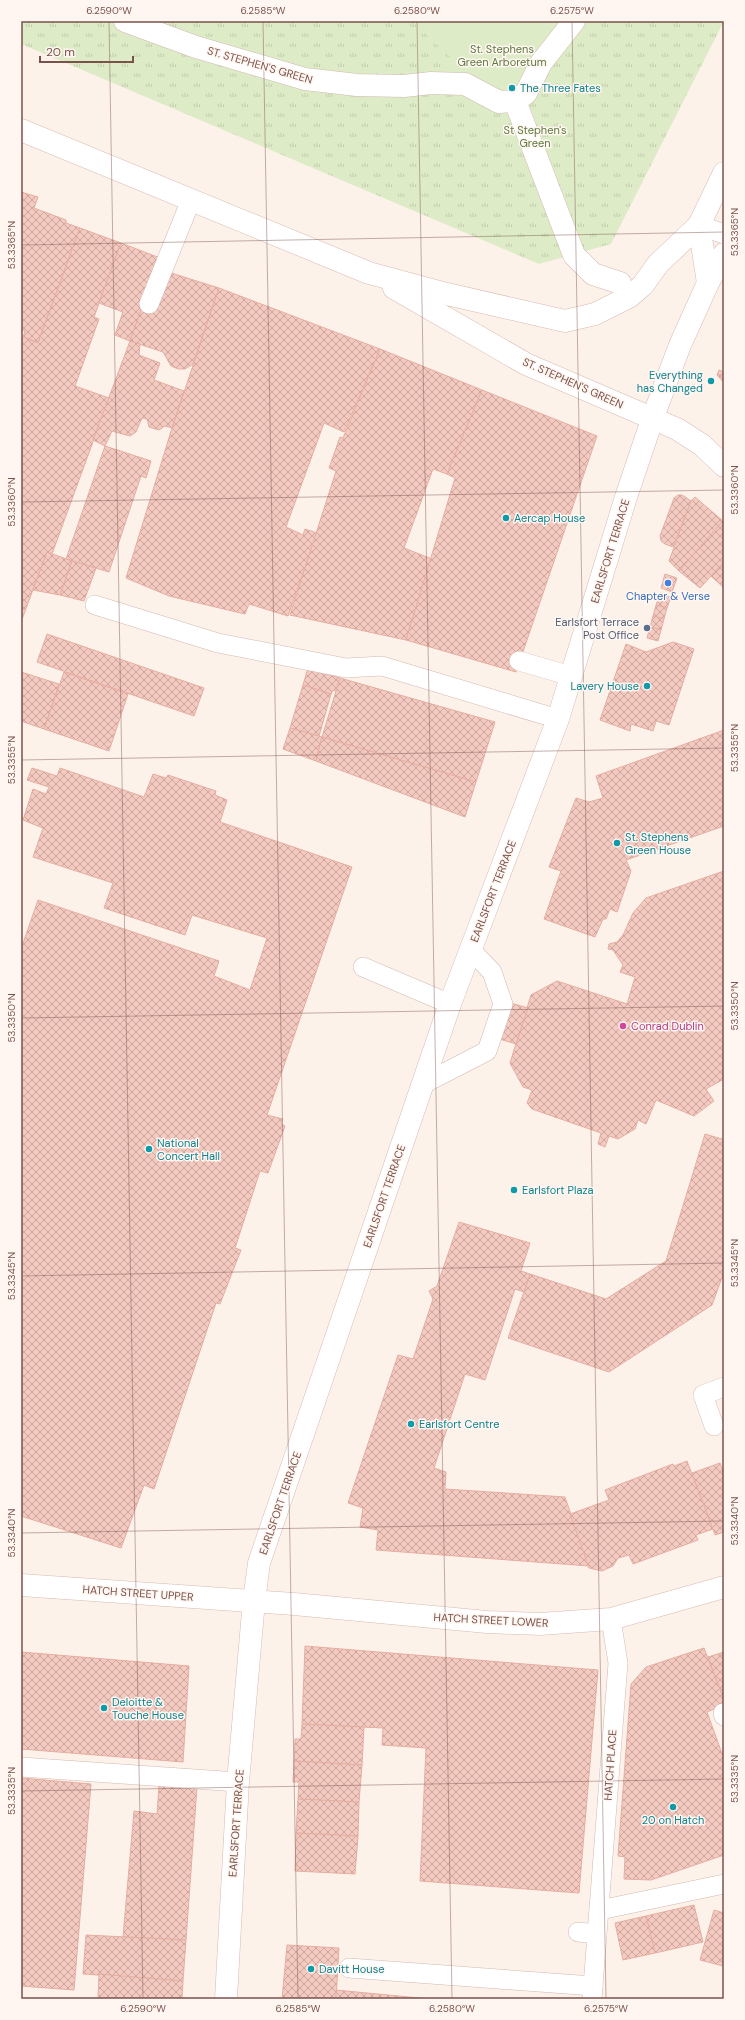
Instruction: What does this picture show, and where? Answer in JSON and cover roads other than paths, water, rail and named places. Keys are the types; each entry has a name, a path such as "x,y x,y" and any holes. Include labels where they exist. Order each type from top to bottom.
{"main road":[{"name":"ST. STEPHEN'S GREEN","path":"125,21 196,47 305,79 357,85 404,86 431,83 465,84 499,102 514,101"},
{"path":"574,21 541,63 526,93 514,101 574,254 593,274 620,283"},
{"name":"ST. STEPHEN'S GREEN","path":"21,130 369,273 447,294 565,321 595,314 629,297 643,285 658,264 699,224 724,173"},
{"path":"699,224 708,283"},
{"path":"653,417 680,345 708,283 724,254"},
{"name":"ST. STEPHEN'S GREEN","path":"369,273 526,364 677,428 702,445 724,466"},
{"name":"EARLSFORT TERRACE","path":"226,1999 238,1782 254,1601 259,1563 450,1004 558,719 626,498 653,417"},
{"name":"HATCH STREET UPPER","path":"21,1585 254,1601"},
{"name":"HATCH STREET LOWER","path":"254,1601 487,1622 547,1624 611,1619 640,1613 724,1587"}],"lane":[{"path":"149,304 191,200"},
{"path":"699,224 724,234"},
{"path":"95,605 218,643 346,668 382,666 558,719"},
{"path":"519,661 571,676"},
{"path":"423,1084 487,1051 503,1004 492,972 471,950"},
{"path":"363,967 450,1004"},
{"path":"714,1426 703,1395 724,1387"},
{"name":"HATCH PLACE","path":"593,1993 618,1663 611,1619"},
{"path":"21,1768 238,1782"},
{"path":"600,1910 724,1884"},
{"path":"578,1932 597,1934"},
{"path":"349,1968 593,1993"}],"place":[{"name":"The Three Fates","path":"512,88"},
{"name":"Everything has Changed","path":"711,381"},
{"name":"Aercap House","path":"506,518"},
{"name":"Chapter & Verse","path":"668,583"},
{"name":"Earlsfort Terrace Post Office","path":"647,628"},
{"name":"Lavery House","path":"647,686"},
{"name":"St. Stephens Green House","path":"617,843"},
{"name":"Conrad Dublin","path":"623,1026"},
{"name":"National Concert Hall","path":"149,1149"},
{"name":"Earlsfort Plaza","path":"514,1190"},
{"name":"Earlsfort Centre","path":"411,1424"},
{"name":"Deloitte & Touche House","path":"104,1708"},
{"name":"20 on Hatch","path":"673,1807"},
{"name":"Davitt House","path":"311,1969"}],"park label":[{"name":"St. Stephens Green Arboretum","path":"502,55"},
{"name":"St Stephen's Green","path":"535,136"}]}
